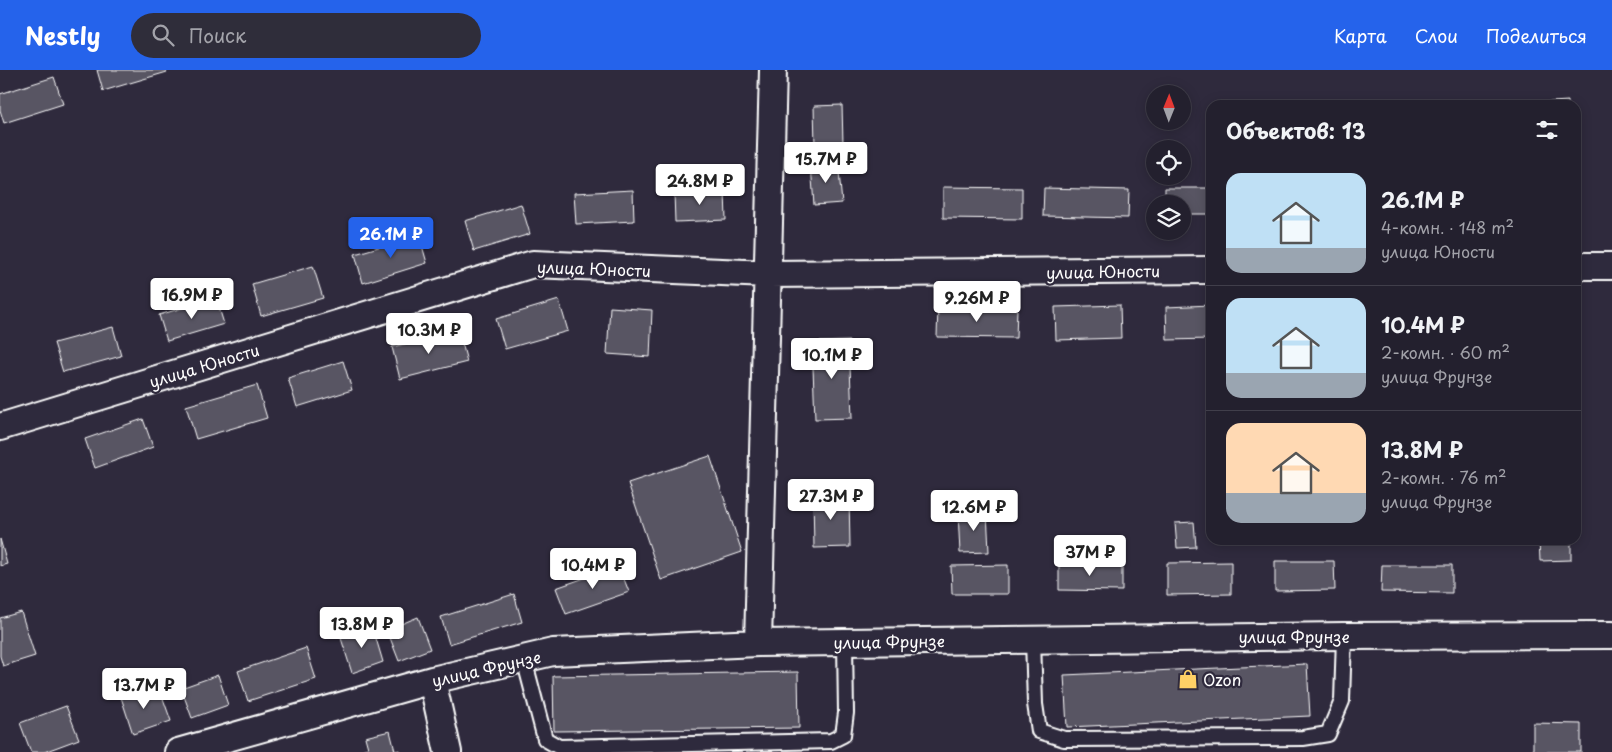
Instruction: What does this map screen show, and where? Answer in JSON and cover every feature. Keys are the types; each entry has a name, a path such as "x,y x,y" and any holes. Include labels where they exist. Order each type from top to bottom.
{"street":[{"path":"758,643 773,70"},
{"name":"улица Юности","path":"0,427 533,264 769,274 1206,270"},
{"path":"1581,266 1612,266"},
{"name":"улица Фрунзе","path":"178,752 432,680 553,652 758,643 1344,636 1612,636"},
{"path":"432,680 448,752"}],"lane":[{"path":"1033,639 1035,704 1040,731 1064,739 1303,738 1328,734 1342,701 1344,636"},
{"path":"524,659 545,739 559,747 831,741 843,735 846,714 846,642"}],"building":[{"path":"97,70 166,70 167,72 103,91"},
{"path":"54,77 63,104 4,123 0,110 0,94"},
{"path":"842,105 843,144 815,145 814,106"},
{"path":"838,162 842,203 814,205 811,165"},
{"path":"943,187 1022,188 1022,219 943,218"},
{"path":"1044,188 1129,190 1128,218 1043,216"},
{"path":"1165,188 1206,188 1206,214 1191,214 1191,195 1165,195"},
{"path":"633,190 634,221 576,224 574,193"},
{"path":"725,191 726,220 675,222 674,192"},
{"path":"521,204 530,234 474,251 465,221"},
{"path":"419,235 427,263 363,283 355,254"},
{"path":"313,266 323,298 261,316 252,284"},
{"path":"216,298 224,324 167,341 159,315"},
{"path":"559,300 568,331 505,349 496,319"},
{"path":"1120,305 1121,338 1056,340 1055,307"},
{"path":"1206,305 1206,339 1167,340 1166,307"},
{"path":"610,307 652,310 650,357 607,354"},
{"path":"938,307 1017,309 1016,338 937,337"},
{"path":"113,327 121,356 63,372 54,343"},
{"path":"459,331 467,362 400,379 392,347"},
{"path":"849,341 852,418 815,419 812,342"},
{"path":"343,361 352,390 297,407 288,378"},
{"path":"257,385 267,418 196,439 186,406"},
{"path":"143,419 153,447 95,468 85,439"},
{"path":"710,456 742,552 661,580 628,483"},
{"path":"813,495 849,495 850,547 814,548"},
{"path":"987,511 989,552 960,553 958,512"},
{"path":"1194,522 1196,547 1177,548 1175,523"},
{"path":"0,539 7,564 0,566"},
{"path":"1539,545 1571,545 1571,560 1540,561"},
{"path":"1275,561 1334,561 1335,590 1275,591"},
{"path":"1231,562 1231,594 1167,595 1167,563"},
{"path":"1059,564 1122,565 1122,591 1059,590"},
{"path":"1008,565 1008,594 952,594 951,566"},
{"path":"1382,565 1452,565 1452,593 1381,592"},
{"path":"619,566 629,592 566,614 556,588"},
{"path":"514,594 522,622 449,644 441,617"},
{"path":"21,612 35,656 3,666 0,656 0,618"},
{"path":"418,617 430,649 399,661 387,630"},
{"path":"372,625 383,662 352,673 340,635"},
{"path":"306,648 316,679 248,701 238,671"},
{"path":"1307,664 1310,716 1067,727 1064,675"},
{"path":"798,672 799,728 554,731 553,676"},
{"path":"218,675 228,705 192,718 181,688"},
{"path":"133,686 137,698 160,690 171,721 133,734 119,691"},
{"path":"66,706 79,739 44,752 31,752 20,723"},
{"path":"1533,723 1581,724 1581,752 1533,752"},
{"path":"390,731 395,751 400,750 400,752 354,752 368,748 365,737"}],"place":[{"name":"Ozon","path":"1188,679"}]}
